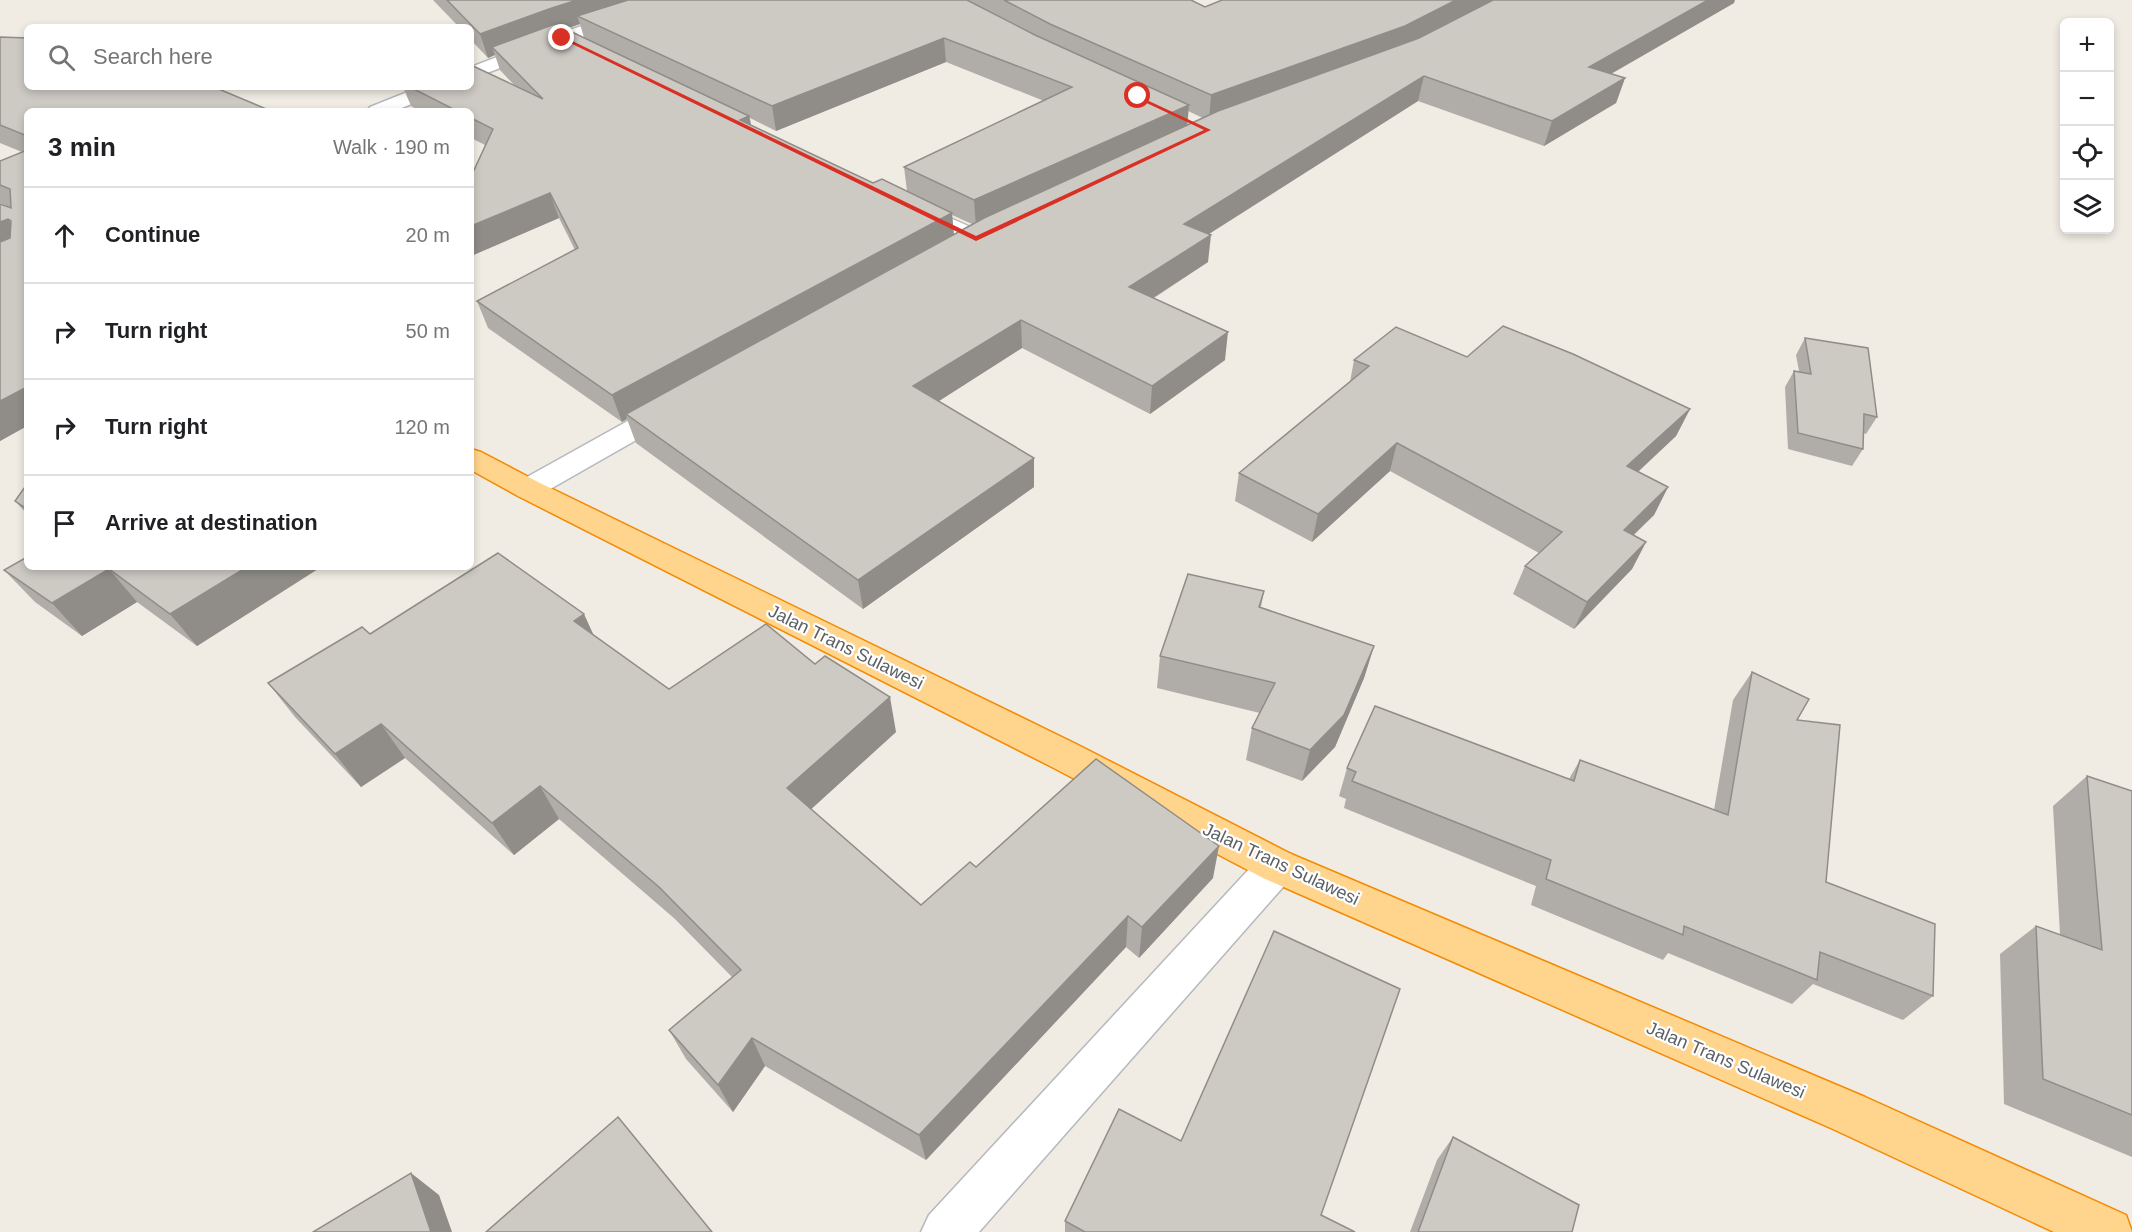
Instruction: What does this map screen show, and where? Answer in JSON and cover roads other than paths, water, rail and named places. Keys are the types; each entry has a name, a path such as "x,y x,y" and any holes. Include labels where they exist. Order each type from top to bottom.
{"highway":[{"name":"Jalan Trans Sulawesi","path":"474,460 528,489 1052,750 1277,866 1849,1113 2109,1232"}],"street":[{"path":"474,72 562,38 679,0"},
{"path":"562,38 584,48"},
{"path":"384,108 430,90"},
{"path":"891,197 976,238"},
{"path":"955,250 997,229"},
{"path":"528,489 684,402"},
{"path":"946,1232 1277,866"}]}
